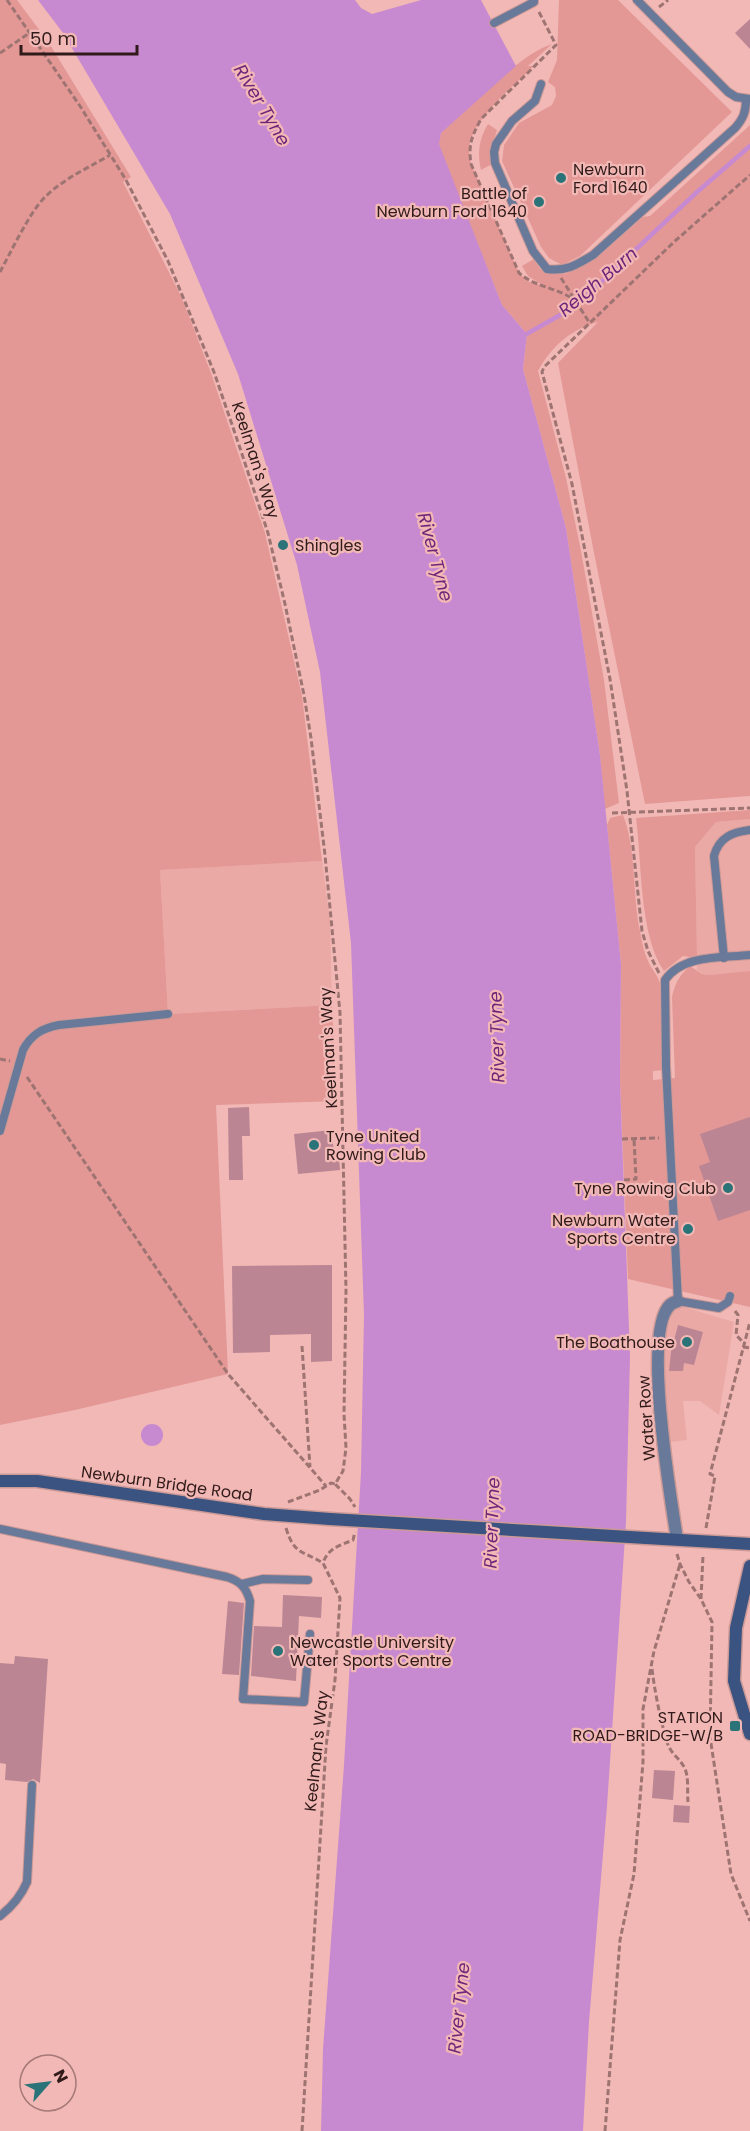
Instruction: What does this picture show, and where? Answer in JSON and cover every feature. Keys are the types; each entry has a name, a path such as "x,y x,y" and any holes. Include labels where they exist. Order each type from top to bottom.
{"street":[{"name":"Water Row","path":"677,1539 662,1439 658,1377 659,1337 665,1311 670,1304 678,1301"},
{"name":"Newburn Bridge Road","path":"0,1481 37,1481 282,1516 677,1539"},
{"path":"677,1539 750,1544"},
{"path":"750,1566 736,1628 734,1681 750,1734"}],"lane":[{"path":"541,84 535,101 512,121 496,144 494,152 495,163 532,251 547,269 556,271 574,267 593,255 726,136 742,120 746,111 748,100 728,92 637,0"},
{"path":"494,23 534,1"},
{"path":"724,958 714,856 718,845 726,836 750,830"},
{"path":"730,1296 719,1308 678,1301 665,980 674,969 684,963 750,955"},
{"path":"0,1131 18,1064 28,1040 46,1028 168,1014"},
{"path":"0,1529 227,1577 242,1584 248,1591 250,1601 243,1699 304,1702 310,1634"},
{"path":"242,1584 263,1579 309,1580"},
{"path":"0,1916 22,1894 27,1881 32,1785"}],"path":[{"name":"Keelman's Way","path":"7,0 31,32 126,180 168,261 214,372 268,533 304,695 325,855 340,1013 346,1290 344,1414 346,1448 343,1471 335,1484"},
{"path":"534,1 556,45 482,118 473,134 469,149 471,164 519,273 529,282 563,292 573,299"},
{"path":"0,53 31,32"},
{"path":"0,272 44,198 62,182 110,156"},
{"path":"665,980 655,966 642,931 629,813 610,679 572,484 542,372 544,367 589,322 675,241 750,175"},
{"path":"556,271 589,322"},
{"path":"612,813 750,808"},
{"path":"18,1064 228,1374 326,1486"},
{"path":"622,1139 670,1137"},
{"path":"624,1180 636,1179 634,1139"},
{"path":"712,1308 737,1312 736,1335 744,1345 750,1348"},
{"path":"702,1599 704,1541 715,1476 710,1474 750,1322"},
{"path":"302,1346 310,1468"},
{"path":"356,1524 353,1540 331,1549 323,1563 291,1545 282,1516 289,1501 331,1483 335,1484 350,1499 357,1513"},
{"path":"677,1539 676,1552 680,1564 689,1582 702,1599 712,1622 710,1737 731,1874 750,1922"},
{"name":"Keelman's Way","path":"302,2131 326,1746 336,1680 339,1598 323,1563"},
{"path":"605,2131 620,1940 634,1874 643,1762 643,1709 651,1664 680,1564"},
{"path":"651,1664 656,1700 668,1743 672,1753 687,1773 688,1802"}],"shaded area":[{"path":"0,0 17,0 49,43 131,177 123,182 181,296 211,373 265,533 302,696 322,861 160,870 168,1014 332,1005 337,1101 216,1105 228,1374 0,1425"},
{"path":"559,0 618,0 732,112 580,256 562,265 549,258 541,247 502,161 504,145 519,123 552,105 556,96 555,87 548,82 557,60"},
{"path":"552,44 528,66 534,66 494,104 477,127 469,150 471,164 519,273 529,282 542,285 528,276 522,266 534,259 540,269 565,274 600,255 643,217 650,216 750,125 750,796 645,804 558,363 598,322 579,329 563,340 549,354 538,371 566,478 604,680 619,803 605,809 600,755 566,528 523,369 527,334 502,305 438,144 441,133 495,83 524,59"},
{"path":"488,124 497,130 492,147 492,164 481,170 480,146"},
{"path":"750,810 750,819 716,822 695,847 697,958 683,956 664,971 656,956 646,918 636,818"},
{"name":"Newburn Water Sports Centre","path":"623,815 630,843 642,940 647,959 661,988 665,1070 653,1071 653,1080 675,1078 672,997 683,973 690,966 702,974 709,975 750,971 750,1307 628,1279 620,1081 621,964 607,825 610,818"},
{"path":"750,819 750,971 703,974 697,970 695,847 716,822"},
{"path":"322,861 330,920 332,1005 168,1014 160,870"},
{"path":"677,1305 734,1322 719,1415 700,1401 683,1401 687,1440 670,1442 663,1366 663,1339"}],"water":[{"name":"River Tyne","path":"38,0 355,0 361,8 372,14 421,0 481,0 516,66 441,133 439,144 502,305 527,334 523,369 566,528 600,755 621,964 620,1081 630,1357 626,1522 583,2131 321,2131 323,2049 344,1765 361,1472 364,1315 351,943 320,672 297,565 238,374 170,214 63,33"},
{"path":"148,1424 156,1424 163,1431 163,1439 156,1446 148,1446 141,1439 141,1431"}],"building":[{"path":"750,19 750,49 735,33"},
{"path":"249,1107 250,1136 242,1136 243,1180 229,1180 228,1108"},
{"name":"Tyne Rowing Club","path":"750,1117 750,1210 718,1221 699,1166 710,1162 700,1134"},
{"name":"Tyne United Rowing Club","path":"332,1130 334,1156 339,1156 340,1170 298,1174 294,1134"},
{"path":"332,1265 332,1361 311,1362 311,1334 270,1335 270,1352 233,1353 232,1266"},
{"name":"The Boathouse","path":"678,1325 703,1332 694,1365 684,1363 683,1371 669,1371 671,1352"},
{"name":"Newcastle University Water Sports Centre","path":"283,1595 322,1597 321,1618 299,1616 296,1681 251,1676 254,1626 282,1627"},
{"path":"228,1601 244,1603 239,1675 222,1674"},
{"path":"15,1656 48,1659 40,1783 33,1779 27,1782 5,1780 6,1764 0,1763 0,1663 14,1664"},
{"path":"654,1770 675,1771 673,1800 652,1798"},
{"path":"674,1805 690,1806 689,1823 673,1822"}],"waterway":[{"name":"Reigh Burn","path":"523,336 569,310 585,297 750,146"}],"place":[{"name":"Newburn Ford 1640","path":"561,178"},
{"name":"Battle of Newburn Ford 1640","path":"539,202"},
{"name":"Shingles","path":"283,545"},
{"name":"Tyne United Rowing Club","path":"314,1145"},
{"name":"Tyne Rowing Club","path":"728,1188"},
{"name":"Newburn Water Sports Centre","path":"688,1229"},
{"name":"The Boathouse","path":"687,1342"},
{"name":"Newcastle University Water Sports Centre","path":"278,1651"},
{"name":"STATION ROAD-BRIDGE-W/B","path":"735,1726"}]}
